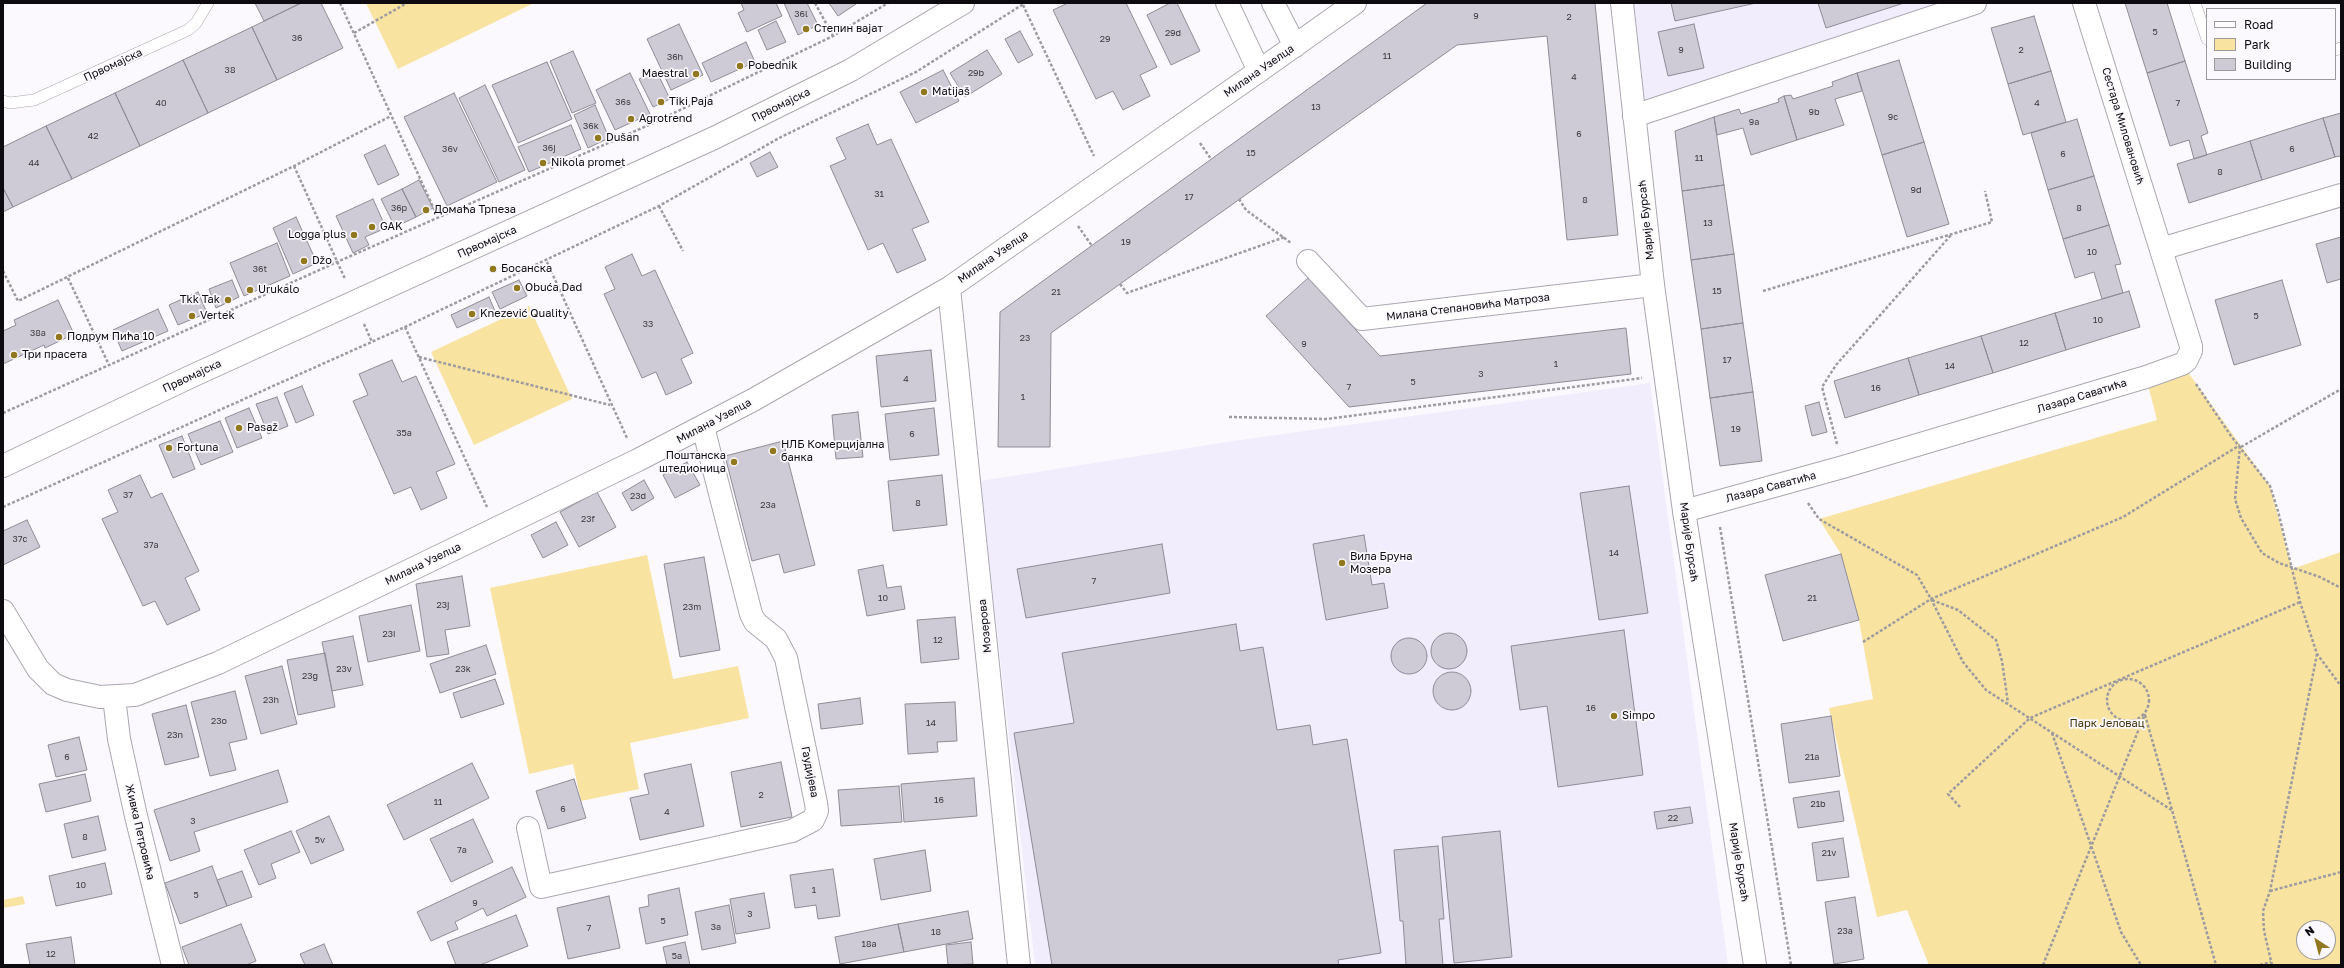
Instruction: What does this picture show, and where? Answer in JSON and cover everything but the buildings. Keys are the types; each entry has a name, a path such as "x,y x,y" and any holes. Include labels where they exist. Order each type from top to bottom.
{"street":[{"name":"Првомајска","path":"3,466 128,406 780,105 851,70 964,3"},
{"path":"1227,3 1259,71"},
{"path":"1273,3 1295,46"},
{"name":"Милана Узелца","path":"3,612 26,652 45,677 53,684 68,690 114,697 150,691 218,663 638,460 702,427 949,288 1106,180 1355,3"},
{"name":"Марије Бурсаћ","path":"1622,3 1653,285 1665,375 1684,511 1755,965"},
{"path":"1634,116 1975,3"},
{"name":"Сестара Миловановић","path":"2084,3 2161,249"},
{"path":"2182,364 2189,356 2190,346 2161,249 2341,195"},
{"name":"Милана Степановића Матроза","path":"1308,261 1362,320 1653,285"},
{"name":"Мозерова","path":"949,288 1019,965"},
{"name":"Лазара Саватића","path":"1684,511 1843,467 2146,377 2182,364"},
{"name":"Гаудијева","path":"528,828 541,887 792,831 813,820 817,811 786,658 776,639 755,622 751,614 702,427"},
{"name":"Живка Петровића","path":"114,697 119,739 134,809 173,965"}],"lane":[{"name":"Првомајска","path":"3,101 10,103 34,100 188,30 196,23 208,3"},
{"path":"2195,3 2206,36"}],"path":[{"path":"340,3 438,218"},
{"path":"354,33 407,3"},
{"path":"815,3 833,36"},
{"path":"3,413 337,262 649,125 833,36 888,3"},
{"path":"3,507 372,342 546,262 659,206 781,137 916,72 1024,4 1106,180"},
{"path":"3,271 18,300 68,278 294,166 391,116"},
{"path":"294,166 372,342"},
{"path":"1763,291 1992,222 1985,191"},
{"path":"1239,200 1246,210 1285,237 1308,261"},
{"path":"659,206 683,251"},
{"path":"1843,467 1822,387 1836,365 1952,234"},
{"path":"1120,284 1127,293 1285,237"},
{"path":"546,262 610,405 638,460"},
{"path":"68,278 109,364"},
{"path":"405,327 497,529"},
{"path":"419,357 610,405"},
{"path":"2182,364 2270,486 2300,602 2317,654 2341,686"},
{"path":"1229,417 1327,419 1665,375"},
{"path":"1863,642 1931,599 2123,517 2240,446 2341,389"},
{"path":"2240,446 2235,486 2235,499 2241,518 2262,553 2292,569 2320,577 2341,588"},
{"path":"1794,481 1819,519 1917,575 1931,599 1962,662 1986,690 2173,811"},
{"path":"1715,502 1791,965"},
{"path":"1931,599 1958,610 1996,640 2002,662 2008,704"},
{"path":"1960,807 1948,794 2030,718 2300,602"},
{"path":"2260,965 2272,963 2264,931 2264,911 2270,891 2317,654"},
{"path":"2042,965 2150,703 2147,688 2136,680 2121,679 2115,683 2108,694 2108,708 2112,714 2123,721 2130,721 2145,714"},
{"path":"2145,714 2216,965"},
{"path":"2052,733 2121,932 2141,965"},
{"path":"2270,891 2341,872"}],"shaded area":[{"path":"1622,3 1975,3 1634,116"},
{"path":"1650,383 1728,965 1035,965 980,481 1233,441"}],"green space":[{"path":"366,3 534,3 398,69"},
{"path":"529,306 572,399 474,445 431,352"},
{"name":"Парк Јеловац","path":"2182,364 2270,486 2292,569 2341,552 2341,965 1929,965 1907,910 1877,917 1829,708 1873,699 1859,620 1841,554 1819,519 2157,420 2146,377"},
{"path":"647,555 673,679 738,666 749,718 630,743 639,789 581,801 573,764 529,774 490,588"},
{"path":"23,896 25,904 3,908 3,900"}],"place":[{"name":"Степин вајат","path":"806,29"},
{"name":"Pobednik","path":"740,66"},
{"name":"Maestral","path":"696,74"},
{"name":"Matijaš","path":"924,92"},
{"name":"Tiki Paja","path":"661,102"},
{"name":"Agrotrend","path":"631,119"},
{"name":"Dušan","path":"598,138"},
{"name":"Nikola promet","path":"543,163"},
{"name":"Домаћа Трпеза","path":"426,210"},
{"name":"GAK","path":"372,227"},
{"name":"Logga plus","path":"354,235"},
{"name":"Džo","path":"304,261"},
{"name":"Босанска","path":"493,269"},
{"name":"Obuća Dad","path":"517,288"},
{"name":"Urukalo","path":"250,290"},
{"name":"Tkk Tak","path":"228,300"},
{"name":"Knezević Quality","path":"472,314"},
{"name":"Vertek","path":"192,316"},
{"name":"Подрум Пића 10","path":"59,337"},
{"name":"Три прасета","path":"14,355"},
{"name":"Pasaž","path":"239,428"},
{"name":"Fortuna","path":"169,448"},
{"name":"НЛБ Комерцијална банка","path":"773,451"},
{"name":"Поштанска штедионица","path":"734,462"},
{"name":"Вила Бруна Мозера","path":"1342,563"},
{"name":"Simpo","path":"1614,716"}]}
